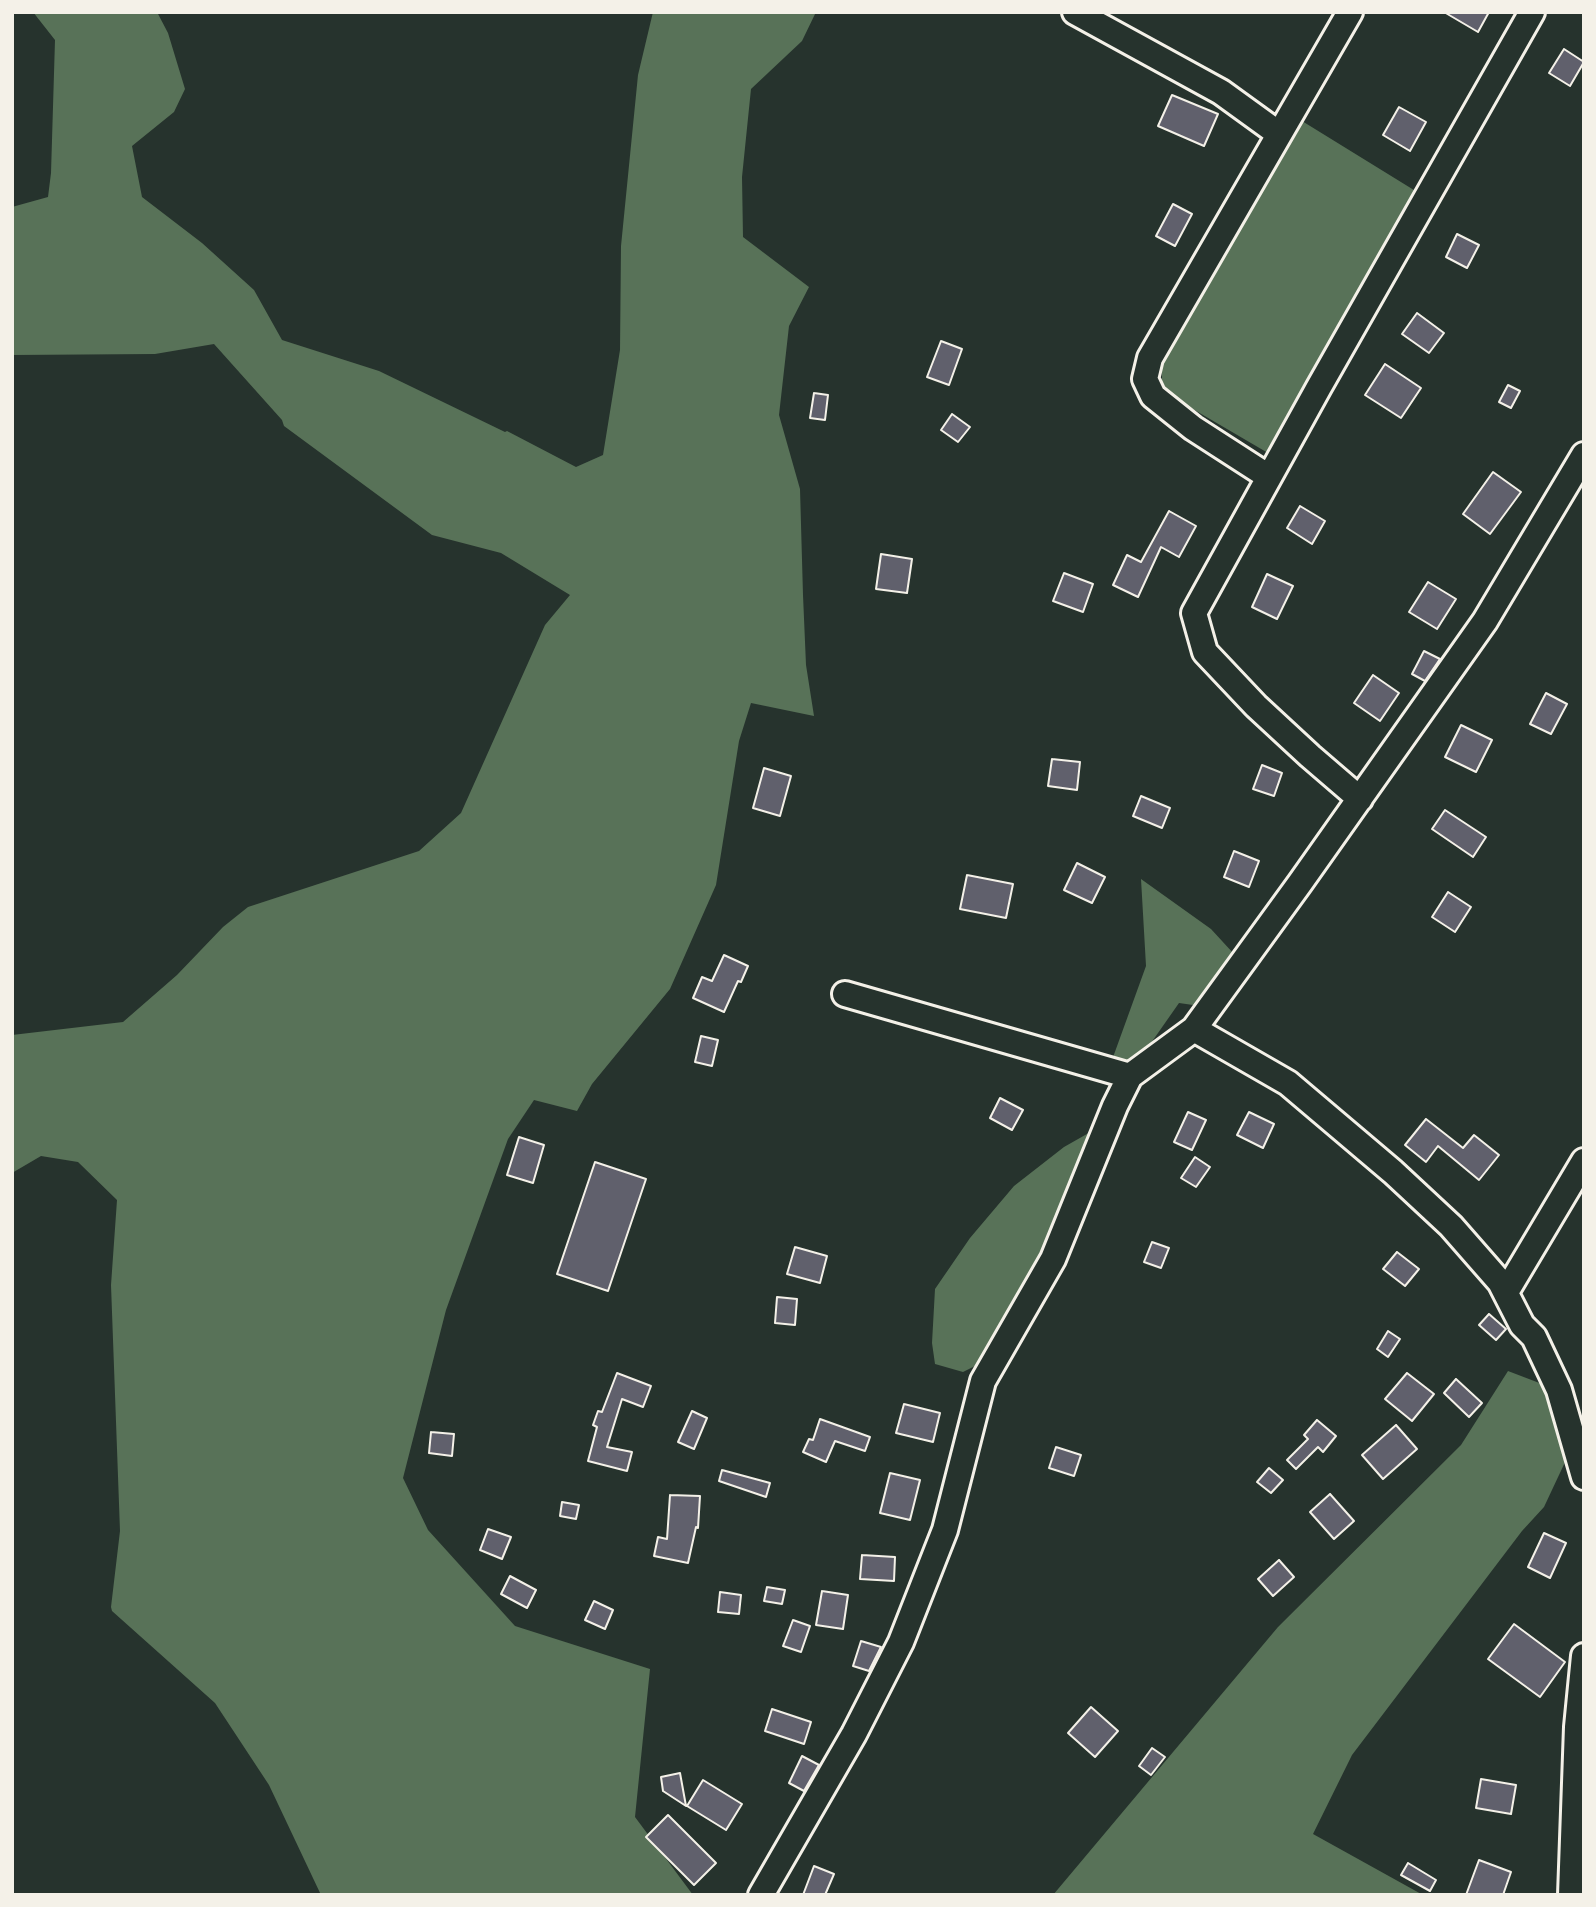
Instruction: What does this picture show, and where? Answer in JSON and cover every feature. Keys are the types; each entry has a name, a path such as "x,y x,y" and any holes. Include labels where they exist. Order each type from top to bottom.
{"street":[{"path":"1075,12 1222,92 1279,134"},
{"path":"1269,477 1193,428 1153,396 1145,379 1150,358 1350,12"},
{"path":"1360,799 1256,706 1205,652 1194,612 1532,12"},
{"path":"761,1895 854,1734 901,1642 945,1530 983,1381 1053,1259 1115,1106 1130,1076 1194,1029 1485,621 1584,455"},
{"path":"845,994 1130,1076"},
{"path":"1194,1029 1288,1083 1393,1172 1451,1226 1500,1282 1522,1325 1534,1337 1563,1402 1584,1477"},
{"path":"1506,1292 1584,1161"},
{"path":"1571,1895 1584,1656"}],"green space":[{"path":"33,12 157,12 168,33 185,89 174,112 132,146 142,197 202,243 254,290 282,340 379,371 507,431 576,467 603,455 620,350 621,246 638,75 653,12 816,12 802,41 751,89 742,177 743,237 809,287 789,326 779,415 800,489 806,665 814,716 751,703 739,741 716,885 670,989 592,1084 577,1111 534,1100 508,1139 446,1310 403,1478 428,1530 515,1626 650,1669 635,1817 693,1895 321,1895 269,1785 215,1703 112,1611 120,1531 111,1285 117,1200 78,1162 41,1156 12,1173 12,1035 123,1022 177,975 223,927 248,907 419,851 461,813 545,625 570,595 501,553 432,535 284,426 282,420 214,344 155,354 12,355 12,207 48,197 51,173 55,40"},
{"path":"1302,121 1422,195 1381,256 1268,453 1162,391 1162,360"},
{"path":"1141,879 1211,929 1245,966 1221,1009 1179,1003 1151,1043 1129,1065 1112,1060 1146,966"},
{"path":"1101,1126 1067,1221 989,1359 963,1372 935,1364 932,1343 935,1289 970,1238 1014,1186 1064,1147"},
{"path":"1508,1371 1542,1384 1574,1443 1544,1507 1522,1531 1352,1755 1313,1834 1423,1895 1053,1895 1278,1627 1461,1445"}],"building":[{"path":"1444,12 1489,12 1478,32"},
{"path":"1564,49 1584,62 1570,86 1549,73"},
{"path":"1172,95 1218,114 1204,146 1158,126"},
{"path":"1399,107 1426,122 1410,151 1383,135"},
{"path":"1173,204 1192,214 1175,246 1156,236"},
{"path":"1457,234 1479,245 1467,268 1446,257"},
{"path":"1417,313 1444,333 1429,353 1402,334"},
{"path":"941,341 962,349 949,385 927,377"},
{"path":"1385,364 1421,388 1401,418 1365,395"},
{"path":"1508,385 1520,391 1511,408 1499,402"},
{"path":"814,393 828,395 825,420 810,418"},
{"path":"952,414 970,427 958,442 941,430"},
{"path":"1493,472 1521,492 1490,534 1463,514"},
{"path":"1300,506 1325,521 1312,544 1287,528"},
{"path":"1169,511 1196,526 1179,557 1161,547 1138,597 1113,585 1127,555 1141,562"},
{"path":"881,554 912,559 907,593 876,589"},
{"path":"1064,573 1093,584 1083,612 1053,601"},
{"path":"1267,574 1293,586 1277,619 1252,607"},
{"path":"1428,582 1456,599 1437,629 1409,612"},
{"path":"1424,651 1440,659 1425,681 1412,674"},
{"path":"1373,675 1399,693 1380,721 1354,703"},
{"path":"1546,693 1567,704 1551,734 1530,724"},
{"path":"1461,725 1492,740 1476,772 1445,757"},
{"path":"1052,759 1080,762 1077,790 1048,786"},
{"path":"1262,765 1282,773 1274,796 1253,789"},
{"path":"764,768 791,776 780,816 753,808"},
{"path":"1141,796 1170,808 1162,828 1133,816"},
{"path":"1445,810 1486,837 1473,857 1432,829"},
{"path":"1234,851 1259,861 1249,887 1224,877"},
{"path":"1077,863 1105,877 1092,903 1064,890"},
{"path":"967,875 1013,884 1006,918 960,909"},
{"path":"1448,892 1471,907 1455,932 1432,917"},
{"path":"724,955 748,966 724,1012 693,998 702,977 712,981"},
{"path":"701,1036 718,1040 712,1066 695,1062"},
{"path":"1000,1098 1023,1110 1012,1130 990,1118"},
{"path":"1188,1112 1206,1120 1192,1150 1174,1142"},
{"path":"1249,1112 1274,1124 1263,1148 1237,1135"},
{"path":"1426,1119 1463,1148 1474,1135 1499,1155 1479,1180 1438,1146 1426,1162 1405,1145"},
{"path":"519,1137 544,1145 533,1183 507,1175"},
{"path":"1195,1157 1210,1167 1196,1187 1181,1178"},
{"path":"595,1162 646,1179 608,1291 557,1274"},
{"path":"1152,1242 1169,1248 1161,1268 1144,1262"},
{"path":"795,1247 827,1256 820,1283 787,1274"},
{"path":"1397,1252 1419,1269 1405,1286 1383,1269"},
{"path":"777,1297 797,1299 795,1325 775,1323"},
{"path":"1489,1314 1506,1329 1496,1340 1479,1325"},
{"path":"1388,1331 1400,1339 1388,1357 1377,1349"},
{"path":"617,1373 651,1386 643,1407 622,1399 607,1447 632,1452 627,1471 588,1461 597,1427 593,1425 598,1411 602,1412"},
{"path":"1407,1373 1434,1394 1412,1421 1385,1399"},
{"path":"1456,1379 1482,1403 1469,1417 1444,1393"},
{"path":"904,1404 940,1413 933,1442 896,1433"},
{"path":"692,1411 707,1418 694,1449 678,1442"},
{"path":"820,1419 870,1437 865,1451 835,1441 826,1462 803,1452 809,1439 813,1440"},
{"path":"1317,1420 1336,1436 1323,1452 1318,1447 1296,1469 1287,1460 1308,1439 1304,1435"},
{"path":"1396,1425 1417,1449 1383,1479 1362,1455"},
{"path":"431,1432 454,1434 452,1456 429,1453"},
{"path":"1056,1447 1081,1455 1074,1476 1049,1468"},
{"path":"1269,1468 1283,1480 1271,1493 1257,1482"},
{"path":"722,1470 770,1483 766,1497 719,1481"},
{"path":"890,1473 920,1480 910,1520 880,1513"},
{"path":"1330,1494 1354,1521 1334,1539 1310,1512"},
{"path":"670,1495 700,1496 698,1528 696,1527 688,1563 654,1556 658,1537 667,1539"},
{"path":"562,1502 579,1505 576,1519 560,1516"},
{"path":"488,1529 511,1537 502,1559 480,1550"},
{"path":"1544,1533 1566,1543 1550,1578 1528,1567"},
{"path":"862,1555 895,1557 894,1581 860,1579"},
{"path":"1279,1560 1294,1577 1273,1596 1258,1579"},
{"path":"510,1576 536,1590 527,1608 501,1594"},
{"path":"767,1587 785,1590 782,1604 764,1601"},
{"path":"822,1591 848,1595 843,1629 816,1625"},
{"path":"720,1592 741,1595 739,1614 718,1612"},
{"path":"594,1601 613,1610 605,1629 585,1620"},
{"path":"793,1620 810,1626 801,1652 783,1646"},
{"path":"1514,1624 1565,1662 1540,1697 1488,1659"},
{"path":"861,1641 881,1647 869,1671 853,1666"},
{"path":"1091,1707 1118,1731 1095,1757 1068,1733"},
{"path":"772,1709 811,1722 804,1744 765,1731"},
{"path":"1152,1748 1165,1757 1151,1775 1139,1766"},
{"path":"802,1756 819,1765 804,1791 789,1783"},
{"path":"680,1773 686,1806 663,1791 661,1777"},
{"path":"1481,1779 1516,1785 1511,1814 1476,1808"},
{"path":"703,1780 742,1804 726,1830 687,1806"},
{"path":"668,1815 716,1863 694,1885 646,1837"},
{"path":"1479,1860 1511,1872 1503,1895 1466,1895"},
{"path":"1408,1863 1436,1880 1430,1891 1401,1875"},
{"path":"814,1866 834,1874 825,1895 803,1895"}]}
